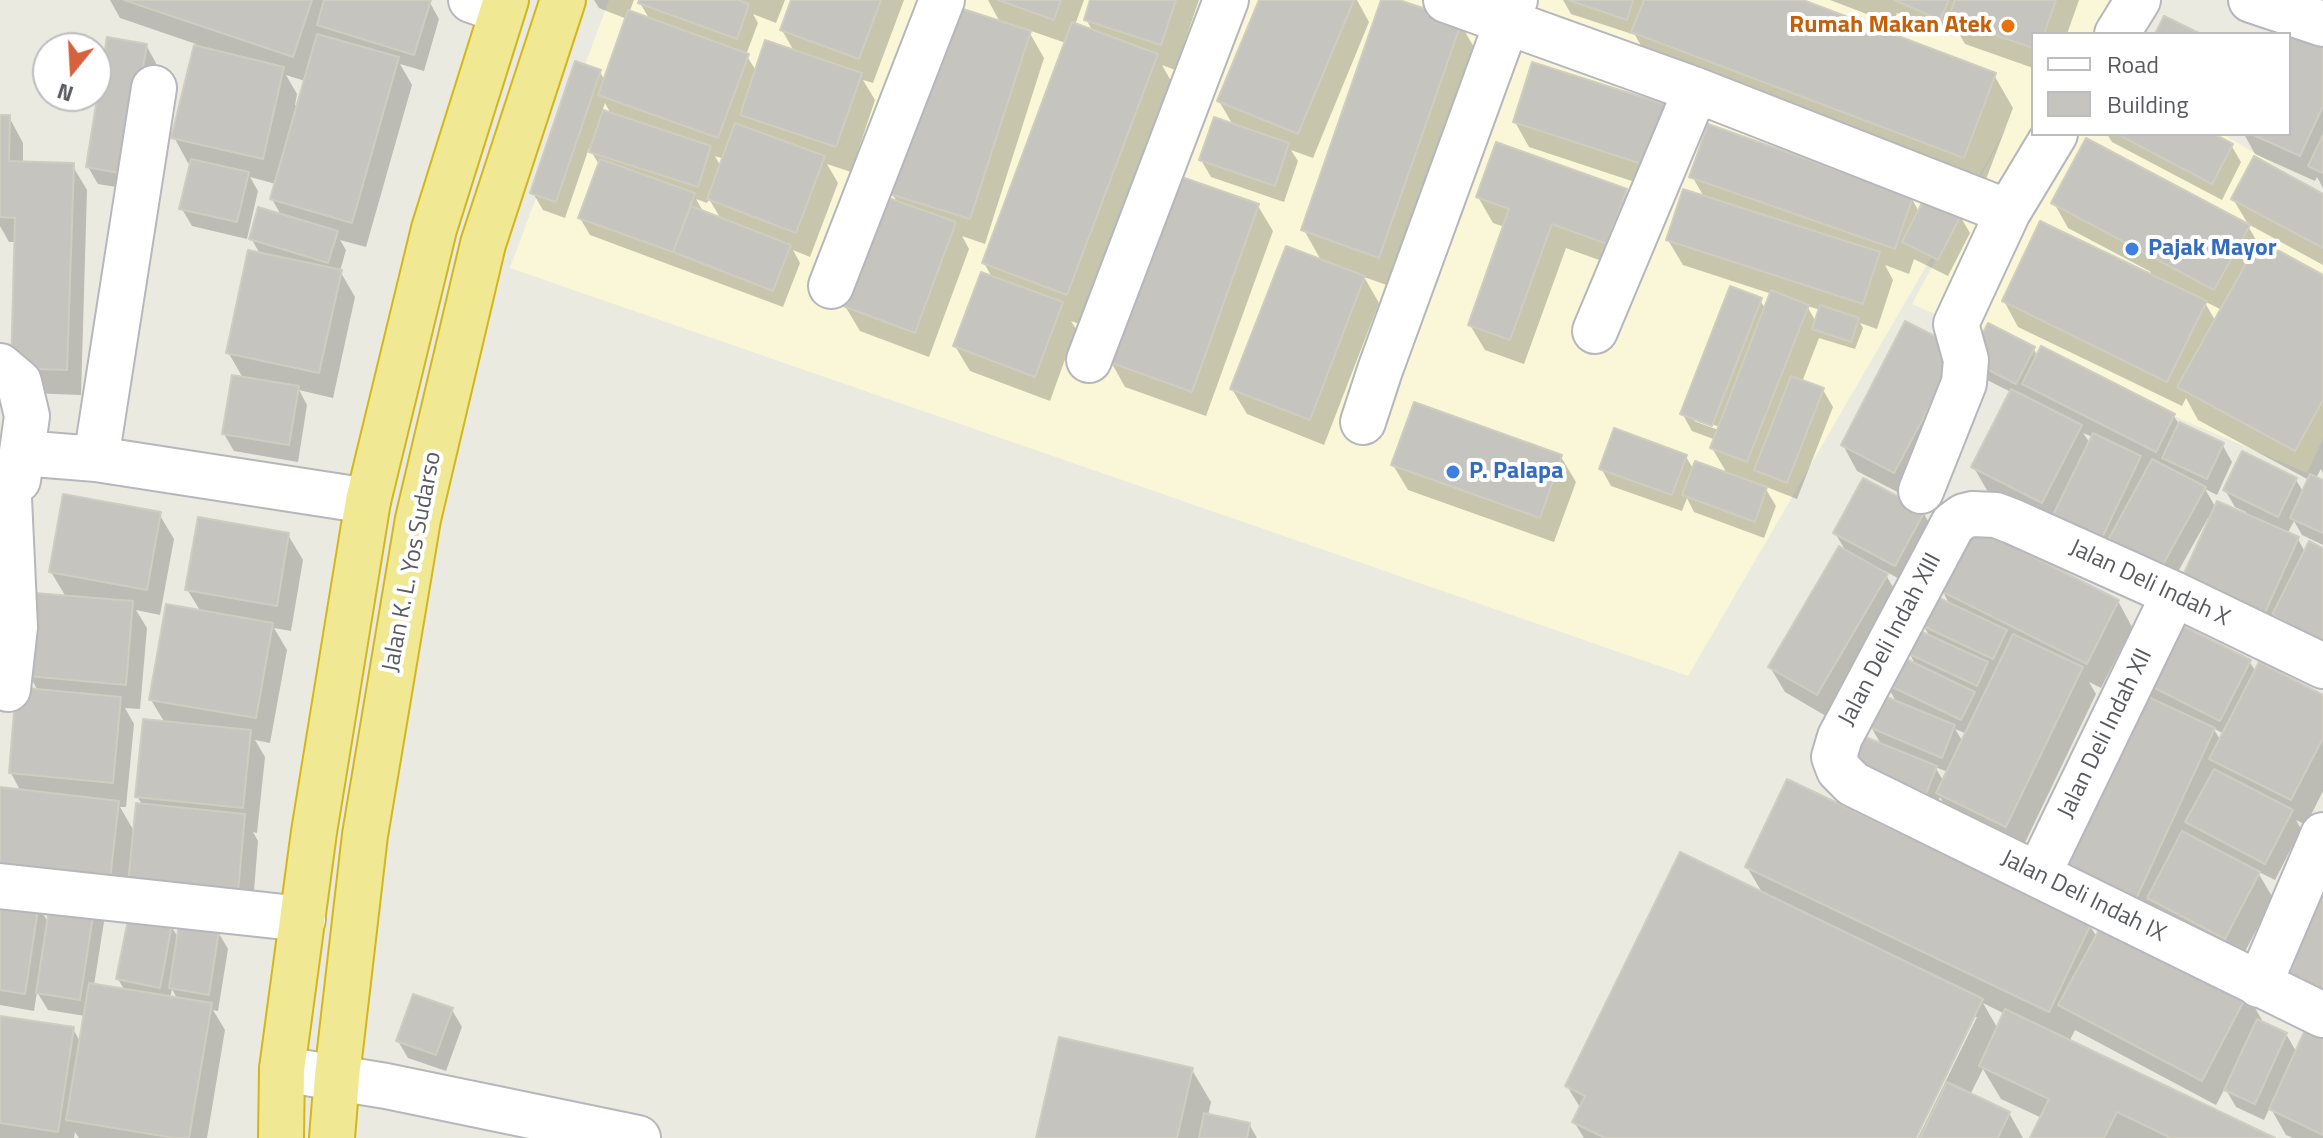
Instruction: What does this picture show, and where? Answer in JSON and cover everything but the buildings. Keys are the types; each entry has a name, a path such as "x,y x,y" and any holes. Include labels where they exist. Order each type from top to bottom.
{"highway":[{"name":"Jalan K. L. Yos Sudarso","path":"332,1138 365,835 418,519 483,244 563,0"},
{"path":"281,1138 282,1069 314,832 368,501 493,4"}],"street":[{"path":"831,286 942,0"},
{"path":"1089,360 1226,0"},
{"path":"1446,0 1511,11 1696,90 2008,212"},
{"path":"2118,32 2138,0"},
{"path":"2251,0 2323,24"},
{"path":"1363,422 1511,11"},
{"path":"96,459 154,88"},
{"path":"1595,331 1696,90"},
{"path":"1921,491 1964,383 1966,360 1956,324 2008,212 2054,136"},
{"path":"0,366 19,382 27,416 16,486 5,506 15,627 8,689"},
{"path":"22,453 96,459 368,501"},
{"name":"Jalan Deli Indah X","path":"1972,514 1996,515 2014,522 2323,666"},
{"name":"Jalan Deli Indah XIII","path":"1844,777 1834,757 1840,737 1953,524 1972,514"},
{"name":"Jalan Deli Indah XII","path":"2038,875 2174,594"},
{"name":"Jalan Deli Indah IX","path":"1844,777 2323,1015"},
{"path":"2259,985 2323,835"},
{"path":"0,886 303,919"},
{"path":"282,1069 337,1076 638,1138"}],"shaded area":[{"name":"P. Palapa","path":"609,0 2159,0 2142,32 2031,32 2031,136 2226,136 2323,194 2323,439 2307,473 1912,304 2014,115 1688,676 510,268"}],"place":[{"name":"Rumah Makan Atek","path":"2008,26"},
{"name":"Pajak Mayor","path":"2132,249"},
{"name":"P. Palapa","path":"1453,472"}]}
